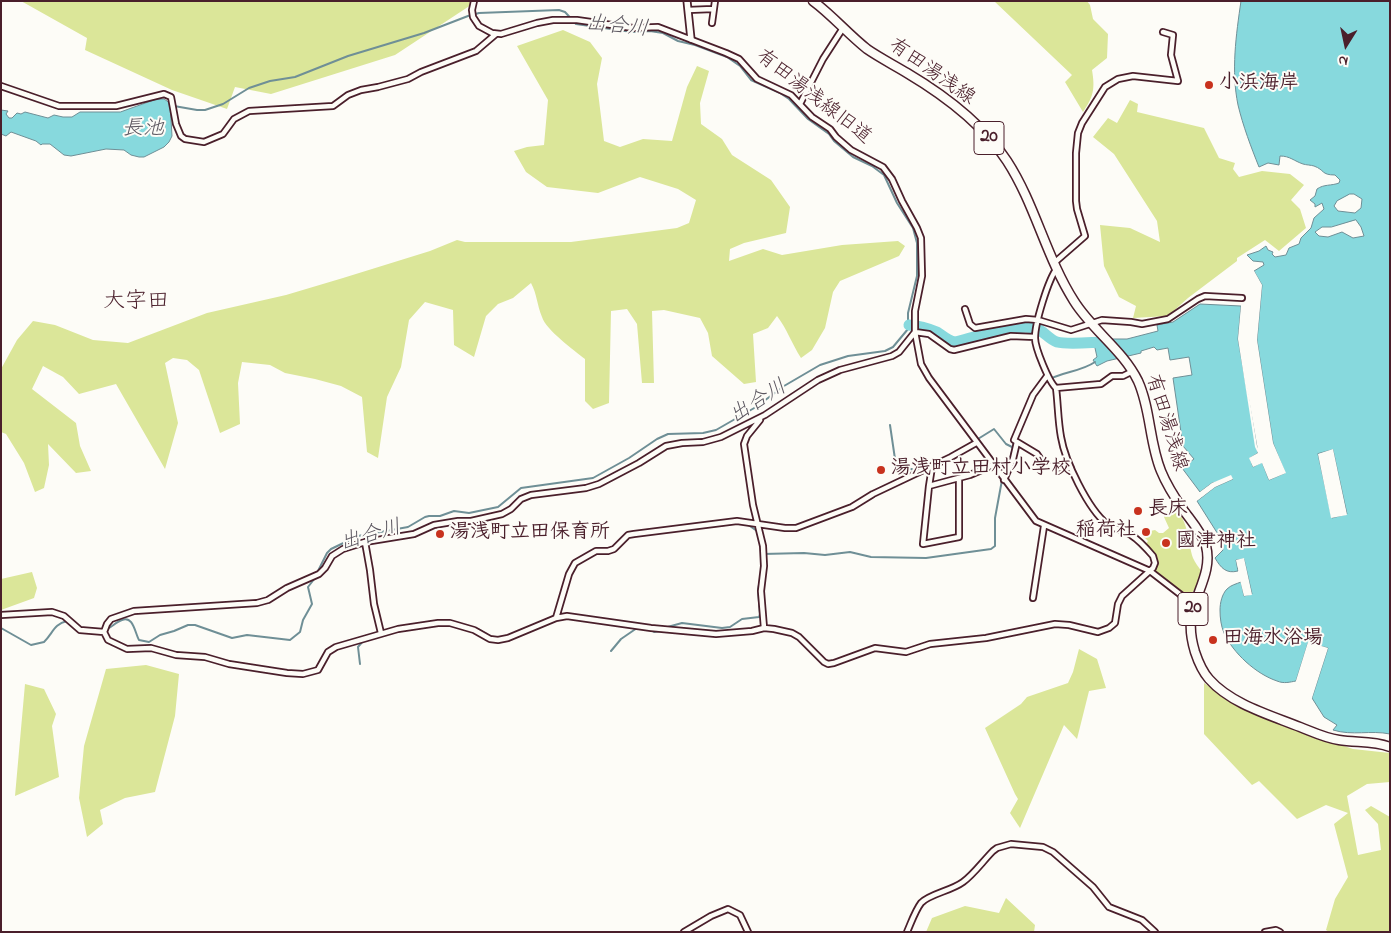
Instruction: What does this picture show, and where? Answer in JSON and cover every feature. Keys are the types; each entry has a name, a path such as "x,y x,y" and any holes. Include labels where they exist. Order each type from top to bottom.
{"main road":[{"name":"有田湯浅線","path":"813,1 875,54 948,100 997,148 1017,180 1055,265 1074,302 1133,371 1143,396 1155,456 1162,474 1173,496 1199,532 1206,547 1206,570 1194,605 1190,625 1194,650 1200,666 1207,677 1232,697 1258,710 1325,736 1343,741 1376,743 1390,747"}],"street":[{"path":"1,86 59,106 116,106 164,94 171,97 173,101 176,124 181,136 184,139 204,142 223,134 234,119 249,111 333,106 348,95 361,90 408,79 421,72 476,51 496,34 483,29 475,22 472,14 474,1"},
{"path":"687,1 691,39"},
{"path":"712,23 714,1"},
{"path":"688,10 713,9"},
{"name":"有田湯浅線旧道","path":"496,34 537,23 563,20 633,28 658,27 734,56 757,79 787,92 812,117 830,129 846,147 856,154 879,164 886,170 918,228 922,248 922,269 915,311 915,332 917,349 925,372 1031,517 1044,526 1150,571 1194,605"},
{"path":"800,104 823,59 843,28"},
{"path":"1035,337 1011,336 954,350 929,334 915,332 899,352 892,356 854,366 827,376 766,415 714,440 666,446 639,464 599,484 531,495 521,499 511,509 502,514 471,521 458,520 434,525 414,534 365,542 336,553 319,574 287,588 268,600 256,603 134,611 112,620 107,624 104,632 106,638 112,643 127,649 151,648 176,655 205,657 229,664 303,674 318,670 324,658 332,649 381,633 413,626 444,623 474,630 490,639 498,640 508,638 556,618 567,616 651,628 716,634 774,628 796,635 828,664 876,648 906,652 930,644 986,638 1055,624 1069,625 1098,632 1109,628 1114,625 1122,596 1154,566 1153,556 1131,535 1111,527 1089,503 1071,468 1061,440 1056,388 1052,385 1048,376 1035,337 1038,320 1055,265 1085,236 1077,209 1076,143 1082,123 1105,87 1118,79 1133,76 1178,81 1171,55 1172,35 1163,32"},
{"path":"965,309 970,324 975,328 1020,319 1038,320 1071,330 1107,320 1146,324 1168,320 1205,296 1242,298"},
{"path":"1056,388 1101,384 1112,376 1123,376 1133,371"},
{"path":"1048,376 1033,394 1014,440 1037,454 1044,464 1059,468 1071,468"},
{"path":"764,628 761,591 764,559 761,534 750,489 744,444 746,436 766,415"},
{"path":"556,618 569,574 575,563 596,551 614,550 628,536 641,532 738,521 785,528 801,526 852,507 873,494 932,467 976,442"},
{"path":"1004,480 1013,459 1017,442"},
{"path":"930,486 978,472 993,464"},
{"path":"932,467 923,544 959,536 959,478"},
{"path":"1033,598 1044,526"},
{"path":"365,542 374,604 381,633"},
{"path":"1,615 52,612 64,616 80,630 92,633 104,632"},
{"path":"908,932 921,904 926,899 961,884 969,878 996,848 1011,844 1043,847 1053,852 1093,887 1108,908 1142,920 1156,932"},
{"path":"684,932 711,916 728,909 740,915 748,932"},
{"path":"1265,932 1280,932"}],"green space":[{"path":"21,1 477,1 395,55 271,94 235,87 227,109 172,90 85,50 87,38"},
{"path":"994,1 1087,1 1090,5 1093,19 1108,34 1107,58 1092,70 1093,92 1083,112 1065,82 1072,75"},
{"path":"563,30 590,42 602,58 597,84 604,141 620,147 643,139 672,141 687,87 697,66 709,71 700,103 701,124 722,139 732,155 771,180 790,207 786,233 744,243 730,249 729,261 763,249 782,255 842,245 898,241 905,246 899,256 840,281 833,292 825,328 812,350 801,358 777,316 768,328 753,334 756,382 744,384 712,356 708,333 700,318 664,310 652,311 654,383 642,383 637,324 627,309 611,311 609,403 593,409 585,401 585,359 549,328 540,313 535,291 531,283 513,298 498,304 486,316 474,357 454,345 453,310 425,302 409,320 401,367 387,397 378,458 367,452 362,397 341,386 285,373 270,365 242,362 238,383 240,424 220,433 199,370 187,360 173,358 165,363 178,423 165,469 116,384 79,394 63,377 43,366 32,389 76,423 80,446 91,471 76,473 48,444 49,465 44,488 35,492 24,463 6,434 1,432 1,369 17,340 33,321 55,325 93,340 128,343 207,313 286,295 430,251 457,240 465,242 571,242 677,228 689,223 696,200 678,189 640,177 598,193 547,187 526,172 514,151 544,145 548,100 517,46"},
{"path":"1130,100 1138,104 1137,112 1204,128 1219,158 1235,163 1233,169 1239,177 1262,171 1290,174 1304,185 1291,200 1300,209 1306,228 1279,251 1265,240 1237,258 1237,261 1188,298 1168,316 1133,318 1136,306 1119,297 1104,266 1100,225 1130,228 1160,242 1157,221 1114,154 1093,137 1108,118 1117,123"},
{"name":"國津神社","path":"1168,511 1178,512 1182,517 1193,558 1201,571 1198,584 1192,593 1183,592 1155,571 1157,560 1145,545 1148,541 1144,537 1150,531 1155,530 1163,533 1169,528 1164,517"},
{"path":"32,572 37,588 34,598 1,610 1,579"},
{"path":"1079,649 1097,659 1106,688 1089,691 1077,739 1064,725 1020,828 1010,813 1018,799 985,728 1021,704 1027,697 1068,683"},
{"path":"146,665 179,674 175,716 155,792 125,798 100,810 103,824 87,837 79,798 84,746 106,669"},
{"path":"1204,683 1242,709 1294,729 1353,749 1390,753 1390,782 1367,784 1347,796 1358,855 1381,850 1378,824 1365,810 1371,806 1390,817 1390,932 1329,932 1326,930 1335,899 1348,877 1334,824 1348,813 1326,805 1297,819 1259,781 1252,785 1204,734"},
{"path":"25,684 44,689 56,714 52,726 59,777 15,796"},
{"path":"1006,898 1035,925 1034,932 926,932 932,918 965,906 999,913"}],"water":[{"path":"1241,1 1390,1 1390,734 1347,733 1333,730 1337,725 1324,717 1312,698 1328,648 1308,643 1296,681 1287,683 1269,678 1253,668 1228,641 1221,625 1220,616 1220,604 1224,593 1230,586 1241,582 1244,596 1252,594 1244,559 1236,560 1238,571 1230,572 1222,567 1215,558 1223,550 1221,539 1197,501 1215,487 1233,479 1212,483 1200,492 1182,468 1194,459 1183,446 1173,378 1192,375 1189,357 1170,360 1168,348 1157,350 1154,347 1141,351 1141,353 1107,361 1097,366 1093,360 1097,357 1093,339 1127,339 1158,331 1157,325 1173,322 1200,304 1241,306 1238,339 1258,453 1250,458 1253,467 1262,462 1269,480 1285,473 1273,443 1257,340 1262,285 1254,271 1264,265 1263,262 1253,261 1247,255 1259,251 1266,246 1268,250 1273,252 1272,254 1275,257 1286,255 1289,248 1299,244 1301,238 1311,228 1314,218 1324,209 1322,203 1315,207 1315,204 1310,200 1315,196 1317,189 1322,186 1339,183 1340,180 1335,175 1325,173 1314,166 1283,156 1280,156 1279,165 1268,163 1259,167 1242,121 1236,92 1235,53","holes":["1350,194 1354,194 1362,199 1361,208 1355,213 1338,211 1334,206 1337,201","1356,220 1364,236 1353,238 1342,232 1328,237 1319,236 1315,232 1322,227 1331,227","1333,450 1347,514 1332,518 1318,454"]},
{"name":"長池","path":"157,99 164,99 170,103 172,136 164,147 144,157 131,155 124,150 106,149 71,156 64,155 50,144 41,145 36,141 11,132 6,136 1,134 1,110 8,111 6,114 9,118 12,118 17,113 25,112 48,118 54,115 72,117 80,112 120,112"}],"pier":[{"path":"1253,269 1262,285 1257,340 1273,443 1286,473 1269,480 1262,463 1253,467 1249,458 1258,453 1255,447 1238,339 1241,306 1244,305 1240,339 1257,446 1260,453 1253,459 1255,463 1261,460 1264,461 1271,476 1282,471 1271,443 1254,340 1260,286 1252,272"},
{"path":"1333,449 1347,515 1331,518 1318,454","holes":["1331,453 1344,513 1333,515 1321,456"]},
{"path":"1231,475 1233,479 1215,487 1194,503 1195,499 1215,485 1198,494 1200,492 1212,483"},
{"path":"1244,558 1252,595 1244,596 1240,580 1243,581 1246,593 1249,593 1242,561 1239,562 1241,571 1239,573 1236,560"},
{"path":"1308,642 1328,648 1311,701 1310,697 1325,650 1310,646 1298,682 1295,684"}],"waterway":[{"name":"出合川","path":"174,106 205,110 223,104 249,88 270,81 295,77 348,56 424,33 479,13 559,10 565,12 576,24 632,32 650,31 663,33 678,41 727,57 740,66 751,80 789,99 808,119 829,134 834,141 853,157 872,166 884,175 897,203 913,228 917,243 917,276 908,313 908,329 893,347 885,351 848,356 820,365 784,386 756,407 716,430 703,433 668,434 593,478 521,488 498,507 469,513 454,511 440,516 429,516 408,527 358,536 331,549 317,573"},
{"name":"出合川","path":"909,325 937,332 955,342 994,332 1026,327 1037,329 1051,339 1062,343 1107,342"},
{"path":"1045,382 1095,362"},
{"path":"890,425 895,459"},
{"path":"965,447 994,429 1006,444 1012,447"},
{"path":"1004,475 1014,442"},
{"path":"911,469 917,471 943,458"},
{"path":"763,554 804,553 825,555 850,552 871,557 926,558 991,549 995,546 995,518 1002,480"},
{"path":"717,526 740,523"},
{"path":"747,524 757,531"},
{"path":"664,628 682,623 722,628 730,627 742,619 759,617 758,590 761,575"},
{"name":"出合川","path":"107,629 126,619 131,622 139,640 149,642 160,635 188,625 195,625 232,638 247,635 290,640 300,632 303,620 312,604 308,587 315,578"},
{"path":"475,628 492,637 506,636 534,626 556,615"},
{"path":"412,625 443,620 454,622"},
{"name":"出合川","path":"1,628 31,645 44,642 56,627 67,621"},
{"path":"611,651 621,639 637,628"},
{"path":"649,629 654,632 660,631"},
{"path":"360,664 358,647 363,641"}],"place":[{"name":"小浜海岸","path":"1209,85"},
{"name":"湯浅町立田村小学校","path":"881,470"},
{"name":"長床","path":"1138,511"},
{"name":"稲荷社","path":"1146,532"},
{"name":"湯浅町立田保育所","path":"440,534"},
{"name":"國津神社","path":"1166,543"},
{"name":"田海水浴場","path":"1213,640"}],"district":[{"name":"大字田","path":"136,303"}]}
